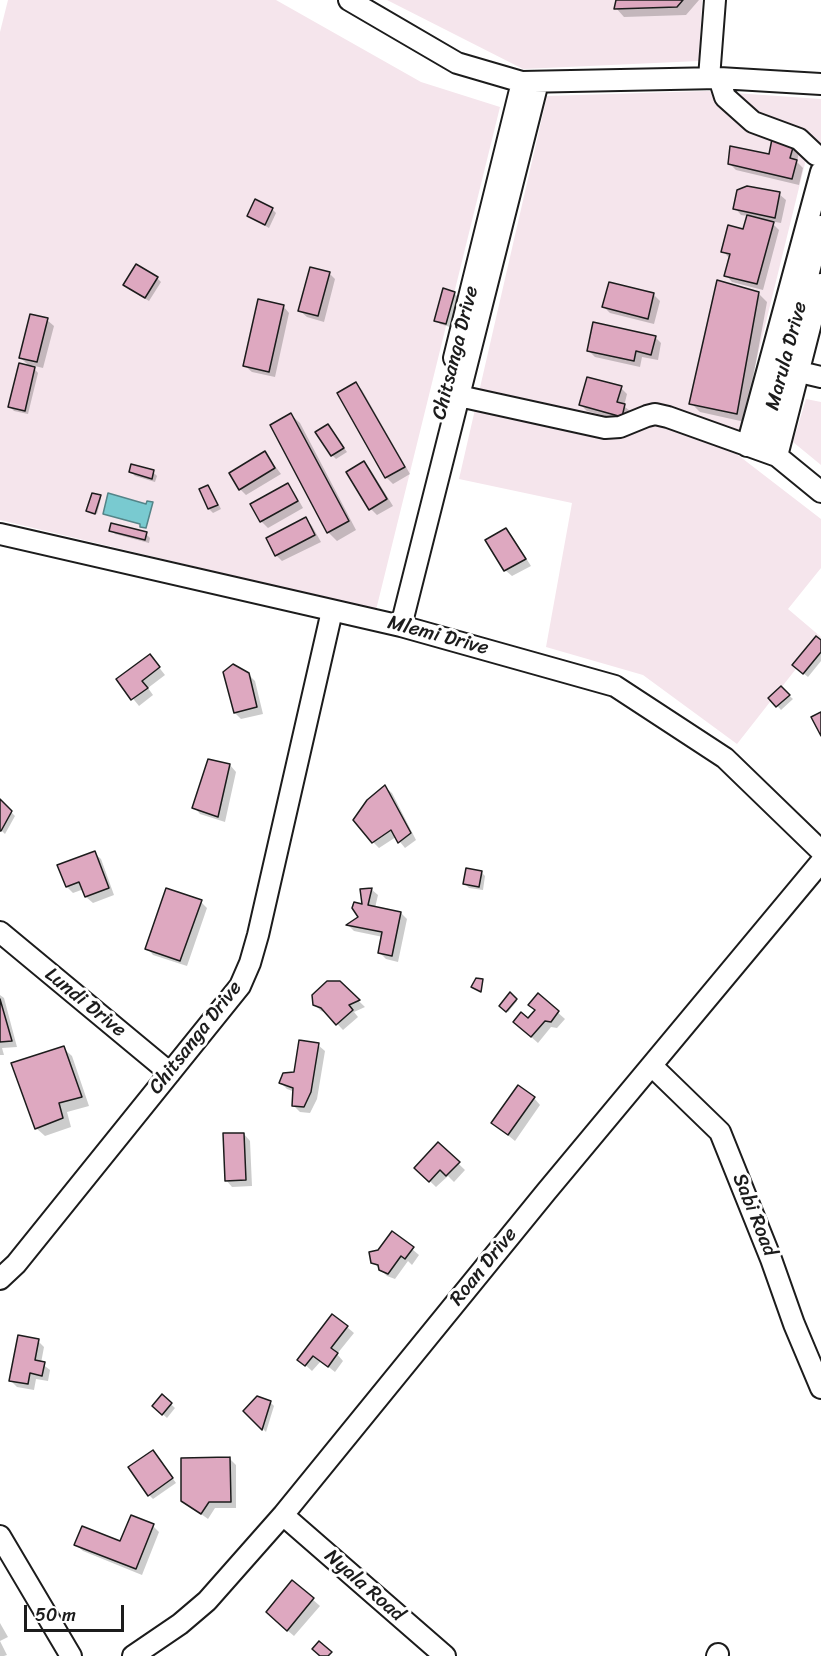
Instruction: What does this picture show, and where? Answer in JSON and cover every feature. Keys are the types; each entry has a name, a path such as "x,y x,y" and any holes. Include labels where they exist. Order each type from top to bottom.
{"street":[{"path":"349,0 457,63 530,82 714,78 821,84"},
{"path":"715,0 714,78 724,97 753,122 799,139 816,155 821,156"},
{"path":"395,624 459,396 530,82"},
{"name":"Chitsanga Drive","path":"395,624 530,82"},
{"path":"761,450 816,208 821,172"},
{"name":"Marula Drive","path":"792,370 821,226"},
{"name":"Marula Drive","path":"761,450 792,370 821,284"},
{"path":"792,370 821,377"},
{"path":"459,396 605,428 620,428 655,414 761,450 821,492"},
{"name":"Mlemi Drive","path":"0,534 395,624 615,686 725,758 821,851"},
{"name":"Chitsanga Drive","path":"0,1279 16,1264 240,986 250,963 333,611"},
{"name":"Roan Drive","path":"133,1656 180,1624 207,1601 283,1515 546,1191 821,862"},
{"name":"Lundi Drive","path":"0,932 170,1073"},
{"name":"Sabi Road","path":"652,1066 720,1132 821,1388"},
{"name":"Nyala Road","path":"283,1515 445,1656"},
{"path":"1,1540 71,1656"}],"shaded area":[{"path":"8,0 276,0 421,82 500,107 376,610 0,520 0,32"},
{"path":"387,0 702,0 699,61 523,69"},
{"path":"706,91 821,99 821,145 810,143 734,452 821,519 821,568 788,609 821,637 737,744 643,675 546,647 572,503 459,479 547,96"},
{"path":"806,399 821,402 821,465 793,442"}],"water":[{"path":"108,493 146,504 147,501 153,502 146,528 140,527 140,524 103,514"}],"building":[{"path":"616,0 683,0 677,7 614,9"},
{"path":"772,139 794,144 790,158 797,160 792,179 728,164 730,146 769,154"},
{"path":"747,186 780,192 775,218 733,209 737,190"},
{"path":"255,199 273,208 265,225 247,216"},
{"path":"747,215 774,222 757,284 724,276 730,254 721,252 728,225 743,229"},
{"path":"136,264 158,277 145,298 123,285"},
{"path":"310,267 330,272 318,316 298,311"},
{"path":"717,280 759,292 737,414 689,404"},
{"path":"609,282 654,293 648,319 602,307"},
{"path":"443,288 455,292 446,324 434,321"},
{"path":"258,299 284,305 269,372 243,366"},
{"path":"30,314 48,318 37,362 19,358"},
{"path":"593,322 656,336 651,355 636,351 634,361 587,351"},
{"path":"19,363 35,367 25,411 8,407"},
{"path":"587,377 622,386 617,402 625,404 622,417 579,405"},
{"path":"356,382 405,467 385,478 337,393"},
{"path":"291,413 349,521 327,533 270,425"},
{"path":"328,424 344,448 331,456 315,432"},
{"path":"265,451 275,468 239,490 229,473"},
{"path":"364,461 387,499 369,510 346,472"},
{"path":"131,464 154,470 152,479 129,472"},
{"path":"288,483 298,501 260,522 250,504"},
{"path":"208,485 218,505 208,509 199,489"},
{"path":"92,493 101,495 95,514 86,511"},
{"path":"306,517 315,535 275,556 266,538"},
{"path":"111,523 147,532 145,540 109,531"},
{"path":"506,528 526,559 504,571 485,540"},
{"path":"816,636 821,640 821,652 803,674 792,665"},
{"path":"150,654 160,667 142,681 148,688 131,700 116,679"},
{"path":"233,664 249,673 257,707 234,713 223,672"},
{"path":"781,686 790,695 776,707 768,698"},
{"path":"821,712 821,736 811,717"},
{"path":"208,759 230,764 218,817 192,808"},
{"path":"385,785 411,833 398,843 391,830 372,843 353,820 367,800"},
{"path":"0,799 12,811 1,831 0,831"},
{"path":"95,851 109,888 85,897 79,882 66,887 57,865"},
{"path":"466,868 482,871 479,887 463,884"},
{"path":"166,888 202,900 180,961 145,949"},
{"path":"372,888 368,905 401,912 392,956 378,953 382,932 346,925 358,917 352,908 354,902 362,904 360,889"},
{"path":"476,978 483,979 481,992 471,987"},
{"path":"327,981 340,981 360,1000 349,1005 353,1010 336,1025 321,1008 313,1005 312,995"},
{"path":"510,992 517,999 506,1012 499,1006"},
{"path":"538,993 559,1011 551,1022 545,1021 531,1037 513,1022 521,1012 528,1018 535,1010 528,1005"},
{"path":"0,999 12,1041 0,1042"},
{"path":"299,1040 319,1043 311,1092 304,1107 292,1106 293,1088 279,1083 283,1073 294,1072"},
{"path":"64,1046 82,1097 59,1103 63,1118 35,1129 11,1063"},
{"path":"518,1085 535,1097 508,1135 491,1123"},
{"path":"223,1133 244,1133 246,1180 225,1181"},
{"path":"438,1142 460,1162 446,1176 440,1170 429,1182 414,1168"},
{"path":"392,1231 414,1247 405,1259 401,1256 388,1274 379,1270 378,1265 371,1263 369,1252 378,1250"},
{"path":"332,1314 348,1326 331,1348 338,1353 328,1367 313,1356 305,1366 297,1360"},
{"path":"18,1335 39,1339 35,1360 45,1362 42,1376 30,1373 28,1384 9,1381"},
{"path":"162,1394 172,1403 162,1415 152,1406"},
{"path":"257,1396 271,1401 262,1430 243,1411"},
{"path":"153,1450 173,1478 148,1496 128,1467"},
{"path":"230,1457 231,1502 209,1502 201,1514 181,1501 181,1458"},
{"path":"131,1515 154,1524 136,1569 74,1545 82,1526 120,1541"},
{"path":"292,1580 314,1598 287,1631 266,1612"},
{"path":"319,1641 332,1652 328,1656 320,1656 312,1649"}]}
